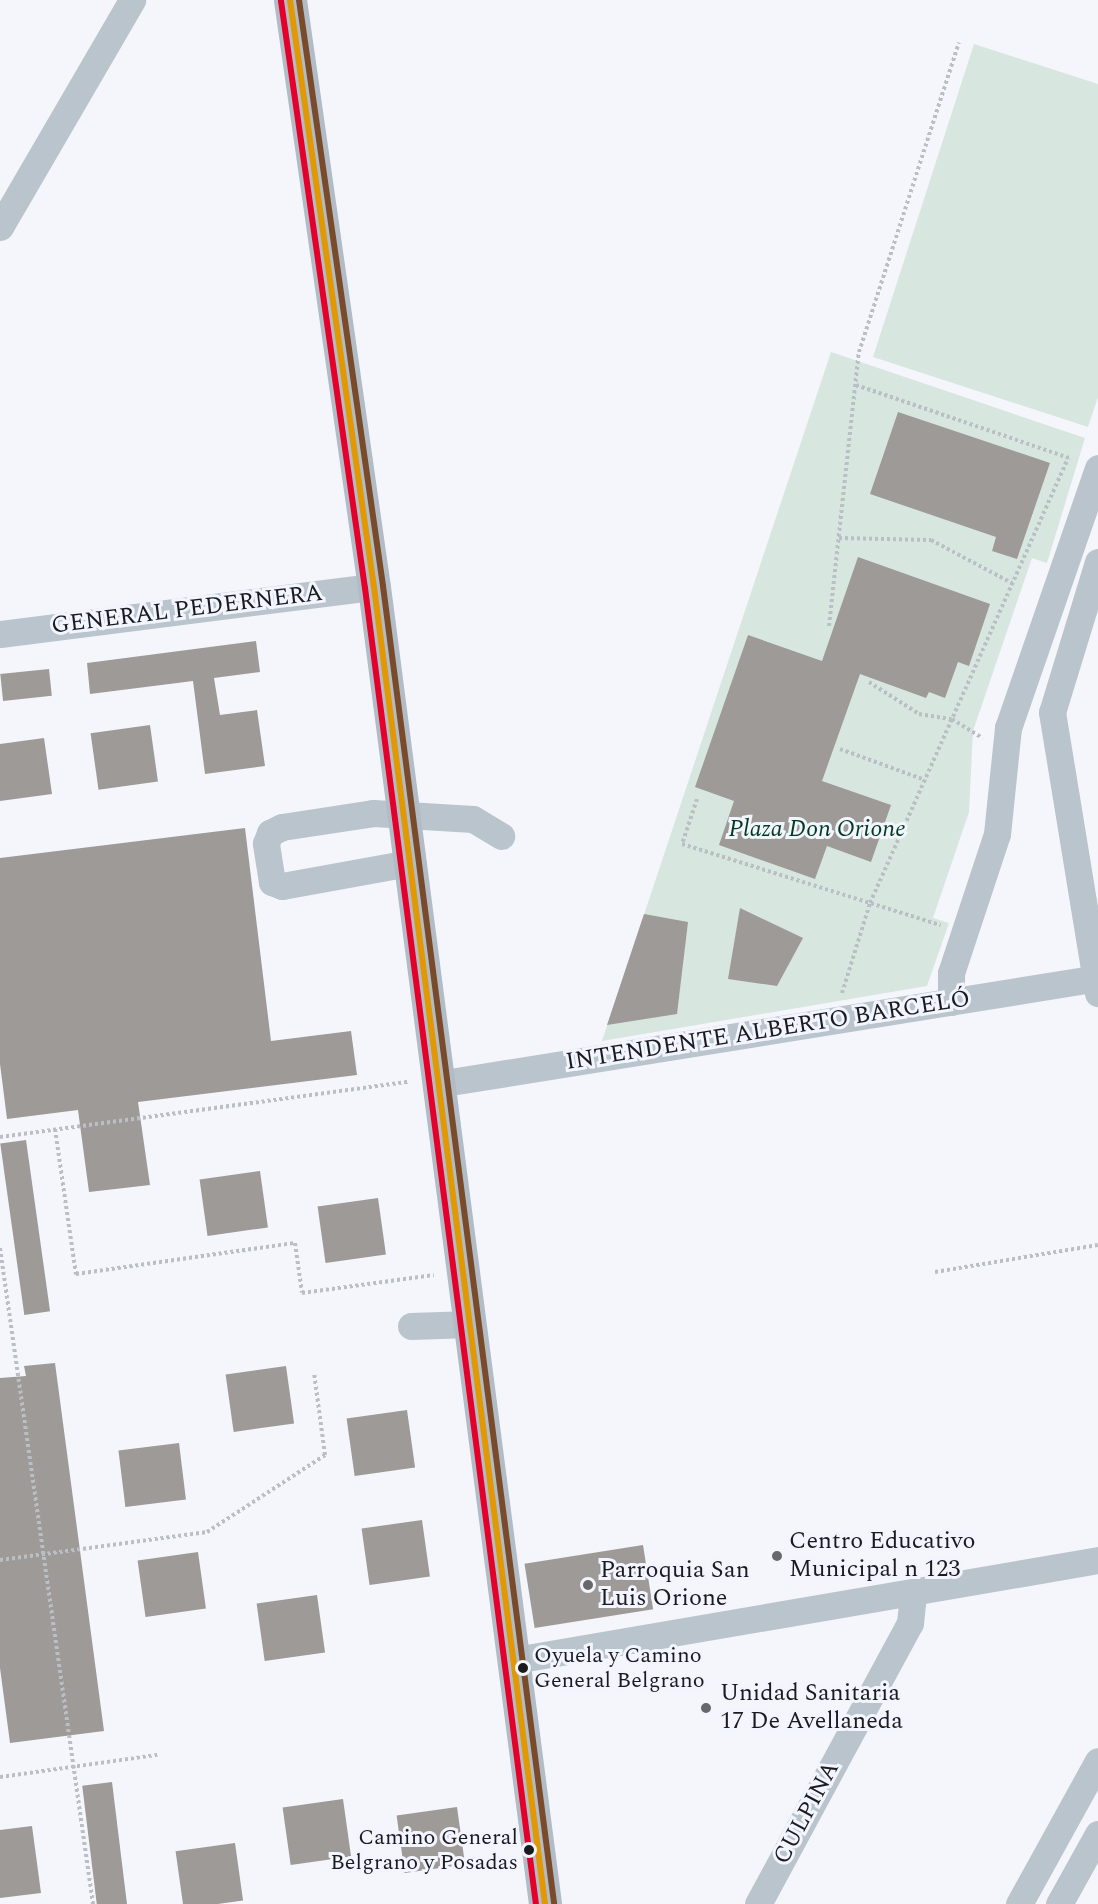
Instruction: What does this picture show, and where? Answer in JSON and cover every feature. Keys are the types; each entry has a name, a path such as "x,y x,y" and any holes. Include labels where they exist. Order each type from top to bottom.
{"main road":[{"path":"290,0 374,587 409,863 423,1083 470,1324 545,1904"}],"street":[{"path":"4,212 132,0"},
{"path":"951,1002 951,973 997,834 1008,728 1097,467"},
{"path":"1097,983 1052,712 1098,562"},
{"name":"GENERAL PEDERNERA","path":"0,634 374,587"},
{"path":"409,863 282,886 272,882 266,843 270,833 290,826 373,813 403,818 473,819 501,836"},
{"name":"INTENDENTE ALBERTO BARCELÓ","path":"423,1083 951,1002 1097,983"},
{"path":"411,1326 470,1324"},
{"path":"515,1660 1098,1560"},
{"name":"CULPINA","path":"758,1904 910,1623 913,1592"},
{"path":"1019,1904 1098,1761"},
{"path":"1059,1904 1098,1834"}],"path":[{"path":"829,626 859,352 960,43"},
{"path":"856,385 1097,467"},
{"path":"833,1021 870,903 1068,458"},
{"path":"839,538 931,540 1012,584"},
{"path":"869,682 919,714 952,719 1005,752"},
{"path":"840,749 925,780"},
{"path":"697,799 682,843 964,933"},
{"path":"0,1137 423,1083"},
{"path":"55,1130 76,1274 295,1243 302,1293 434,1275"},
{"path":"935,1272 1098,1245"},
{"path":"0,1248 93,1904"},
{"path":"0,1560 207,1532 325,1455 314,1373"},
{"path":"0,1777 157,1755"}],"green space":[{"path":"974,44 1098,84 1098,397 1088,427 873,357"},
{"name":"Plaza Don Orione","path":"831,352 1085,438 1047,563 1032,558 973,731 969,812 933,918 949,923 927,986 602,1041"}],"building":[{"path":"898,412 1050,463 1017,559 992,551 996,537 870,494"},
{"path":"858,557 990,604 969,666 958,662 945,698 929,692 926,698 860,674 822,781 891,805 871,862 827,846 815,879 719,845 734,801 695,787 748,635 822,661"},
{"path":"256,641 260,672 214,678 220,715 257,710 265,766 205,774 193,681 90,694 87,663"},
{"path":"49,669 52,696 3,701 0,674"},
{"path":"150,725 158,781 99,790 91,733"},
{"path":"44,738 52,794 0,801 0,744"},
{"path":"245,828 271,1041 351,1031 357,1075 138,1102 150,1185 89,1192 78,1110 7,1119 0,1064 0,858"},
{"path":"740,908 803,938 777,986 728,979"},
{"path":"644,914 688,922 677,1014 607,1025"},
{"path":"26,1140 50,1311 24,1315 0,1144"},
{"path":"260,1171 268,1227 208,1236 200,1179"},
{"path":"378,1198 386,1254 326,1263 318,1206"},
{"path":"55,1363 104,1731 10,1743 0,1668 0,1378 26,1376 24,1366"},
{"path":"286,1366 294,1423 234,1432 226,1374"},
{"path":"407,1410 415,1467 355,1476 347,1418"},
{"path":"179,1443 186,1500 125,1507 118,1450"},
{"path":"422,1520 430,1576 370,1585 362,1528"},
{"name":"Parroquia San Luis Orione","path":"643,1545 653,1609 535,1628 524,1564"},
{"path":"198,1552 206,1608 146,1617 138,1560"},
{"path":"317,1595 325,1652 265,1661 257,1603"},
{"path":"112,1782 127,1904 97,1904 82,1786"},
{"path":"343,1799 351,1856 291,1865 283,1807"},
{"path":"457,1807 465,1864 405,1873 397,1815"},
{"path":"32,1826 41,1893 0,1898 0,1830"},
{"path":"235,1843 243,1900 218,1904 183,1904 176,1851"}],"transit line":[{"path":"290,0 374,587 545,1904"},
{"path":"299,0 383,586 554,1903"},
{"path":"281,1 365,588 536,1904"}],"place":[{"name":"Centro Educativo Municipal n 123","path":"777,1556"},
{"name":"Parroquia San Luis Orione","path":"588,1585"},
{"name":"Oyuela y Camino General Belgrano","path":"523,1668"},
{"name":"Unidad Sanitaria 17 De Avellaneda","path":"706,1708"},
{"name":"Camino General Belgrano y Posadas","path":"529,1850"}]}
